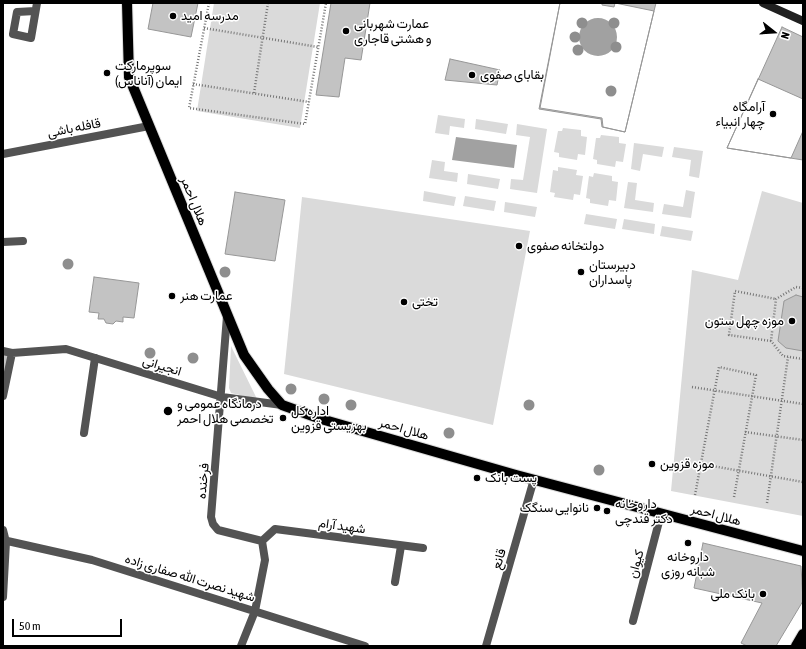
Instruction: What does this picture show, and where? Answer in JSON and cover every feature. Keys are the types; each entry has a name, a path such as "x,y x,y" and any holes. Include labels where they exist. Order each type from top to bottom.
{"main road":[{"name":"هلال احمر","path":"127,3 129,77 244,355 268,389 282,405 321,419 534,480 803,552"},
{"path":"763,3 803,21"},
{"path":"796,646 803,634"}],"street":[{"name":"قافله باشی","path":"3,154 149,126"},
{"path":"3,242 23,241"},
{"name":"فرخنده","path":"227,315 222,397 211,516 213,524 218,530 262,541"},
{"name":"انجیرانی","path":"3,351 12,353 66,350 222,397 282,405"},
{"path":"3,396 12,353"},
{"path":"84,433 95,358"},
{"name":"قانع","path":"486,646 534,480"},
{"name":"کیوان","path":"633,621 661,514"},
{"name":"شهید آرام","path":"262,541 275,529 424,548"},
{"path":"3,530 5,541 3,597"},
{"name":"شهید نصرت الله صفاری زاده","path":"5,541 92,560 365,646"},
{"path":"242,646 255,611 265,560 265,550 262,541"},
{"path":"395,582 401,546"}],"path":[{"path":"209,3 189,108 305,124 326,3"},
{"path":"254,93 268,3"},
{"path":"204,28 318,46"},
{"path":"193,84 309,102"},
{"path":"803,288 796,287 776,299 735,291 729,335 770,342 783,356 803,359"},
{"path":"770,342 776,299"},
{"path":"767,503 788,357"},
{"path":"695,495 719,368 756,375 734,497"},
{"path":"692,387 781,402 803,404"},
{"path":"745,432 803,440"},
{"path":"701,464 803,482"}],"shaded area":[{"path":"214,3 320,3 300,128 197,111"},
{"path":"598,18 611,24 617,37 611,50 598,56 585,50 579,37 585,24"},
{"path":"438,115 465,119 464,128 450,126 449,135 435,133"},
{"path":"476,119 508,124 506,134 475,129"},
{"path":"517,124 547,129 537,193 510,189 511,179 523,180 530,137 516,135"},
{"path":"563,128 581,130 581,136 587,137 585,155 578,154 577,160 559,157 559,153 554,152 558,131 562,131"},
{"path":"601,135 619,137 619,143 626,144 623,162 616,161 615,167 597,164 597,160 593,159 596,138 600,138"},
{"path":"456,137 517,145 514,168 452,160"},
{"path":"634,143 664,147 662,157 643,154 640,171 631,169"},
{"path":"674,147 703,151 699,178 689,176 691,160 672,157"},
{"path":"432,160 445,162 444,171 458,173 457,182 429,178"},
{"path":"558,167 577,170 576,175 583,176 580,195 574,194 573,200 554,197 555,193 550,192 553,170 558,171"},
{"path":"594,173 612,176 612,181 618,182 616,201 609,200 608,206 590,203 590,199 586,198 589,176 593,177"},
{"path":"468,174 500,179 498,189 467,184"},
{"path":"628,182 637,183 635,200 654,203 653,212 624,208"},
{"path":"686,190 695,192 691,218 662,214 664,204 683,207"},
{"path":"424,191 456,197 454,206 423,201"},
{"path":"762,191 803,203 803,516 671,491 692,270 738,280"},
{"path":"465,196 496,201 494,211 463,206"},
{"name":"تختی","path":"302,197 530,231 493,425 284,374"},
{"path":"505,202 537,207 535,217 504,212"},
{"path":"586,214 617,219 615,229 584,224"},
{"path":"624,219 655,224 654,234 622,229"},
{"path":"662,226 693,231 691,241 660,236"},
{"path":"231,346 257,399 231,393 229,388"}],"building":[{"name":"مدرسه امید","path":"153,3 198,3 191,37 148,29"},
{"name":"عمارت شهربانی و هشتی قاجاری","path":"331,3 370,3 361,60 345,58 339,97 316,95"},
{"path":"560,3 540,108 602,118 603,127 625,132 602,127 601,119 539,109"},
{"path":"602,3 615,3 614,7 602,5"},
{"path":"615,3 656,3 654,11"},
{"name":"آرامگاه چهار انبیاء","path":"782,27 803,37 803,160 727,148"},
{"name":"بقابای صفوی","path":"450,59 500,70 497,85 445,80"},
{"name":"آرامگاه چهار انبیاء","path":"758,79 803,99 803,131 791,158 727,148"},
{"path":"235,192 285,200 275,261 225,254"},
{"path":"94,277 139,283 134,318 123,317 123,322 116,321 113,324 106,323 104,319 98,319 99,313 89,312"},
{"name":"موزه چهل ستون","path":"796,295 803,297 803,351 786,348 778,341 784,301"},
{"path":"3,351 12,353 3,396"},
{"name":"بانک ملی","path":"703,543 801,566 803,601 776,646 747,646 741,643 762,603 694,588"}],"place":[{"name":"مدرسه امید","path":"173,16"},
{"name":"عمارت شهربانی و هشتی قاجاری","path":"346,31"},
{"name":"سوپرمارکت ایمان (آناناس)","path":"107,73"},
{"name":"بقابای صفوی","path":"472,75"},
{"name":"آرامگاه چهار انبیاء","path":"773,114"},
{"name":"دولتخانه صفوی","path":"519,246"},
{"name":"دبیرستان پاسداران","path":"581,272"},
{"name":"عمارت هنر","path":"172,296"},
{"name":"تختی","path":"404,302"},
{"name":"موزه چهل ستون","path":"792,321"},
{"name":"درمانگاه عمومی و تخصصی هلال احمر","path":"168,411"},
{"name":"اداره کل بهزیستی قزوین","path":"283,418"},
{"name":"موزه قزوین","path":"652,464"},
{"name":"پست بانک","path":"477,478"},
{"name":"نانوایی سنگک","path":"597,508"},
{"name":"داروخانه دکتر قندچی","path":"607,511"},
{"name":"داروخانه شبانه روزی","path":"688,543"},
{"name":"بانک ملی","path":"763,594"}]}
